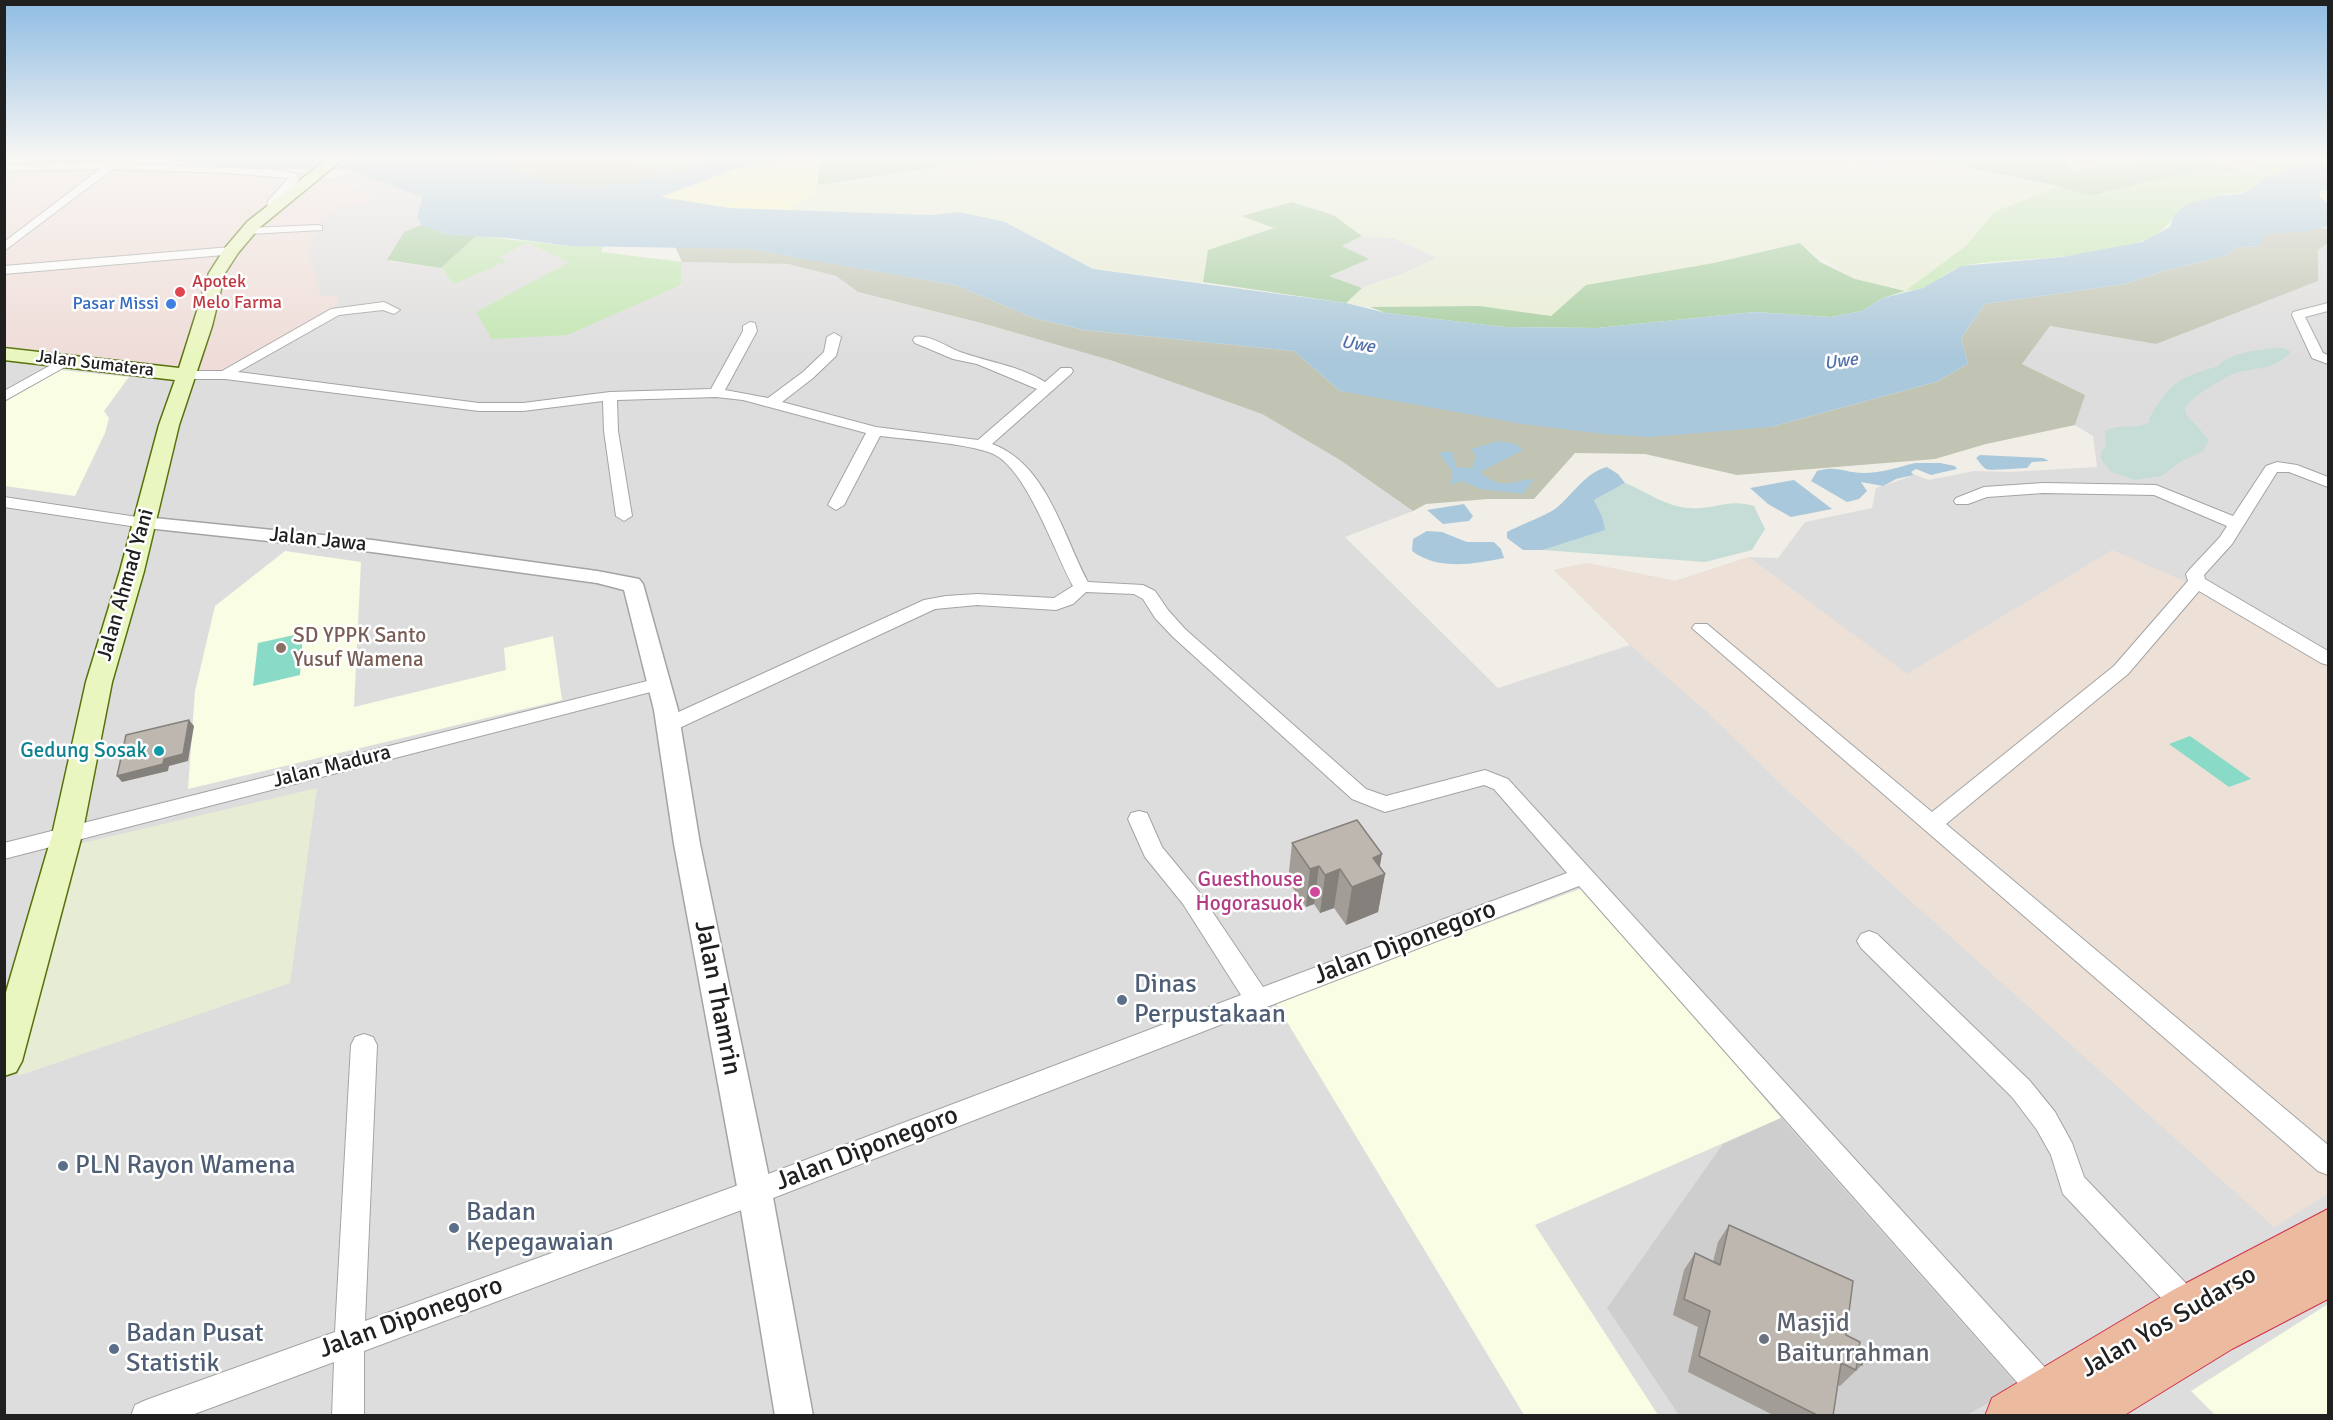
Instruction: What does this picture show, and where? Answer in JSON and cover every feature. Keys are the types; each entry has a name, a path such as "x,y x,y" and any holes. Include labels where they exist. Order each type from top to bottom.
{"highway":[{"name":"Jalan Yos Sudarso","path":"2049,1410 2202,1319 2328,1231"},
{"name":"Jalan Yos Sudarso","path":"2202,1319 2328,1274"}],"main road":[{"name":"Jalan Ahmad Yani","path":"4,1061 67,835 99,682 169,425 203,326 217,273 231,252 255,225"},
{"name":"Jalan Sumatera","path":"4,354 186,375"}],"street":[{"path":"4,248 34,225"},
{"path":"249,231 318,228"},
{"path":"4,270 231,252"},
{"path":"225,375 246,361 336,312 384,306 394,310"},
{"path":"2323,357 2302,327 2298,315 2328,306"},
{"path":"716,393 750,332 750,326"},
{"path":"771,403 831,354 834,338"},
{"path":"920,340 958,356 981,361 1023,377 1044,388"},
{"path":"4,397 67,360"},
{"path":"981,445 1066,371"},
{"path":"186,375 225,375 479,407 523,407 610,396 716,393 771,403 875,431 981,445 1003,453 1034,487 1082,587"},
{"path":"610,396 611,431 624,516"},
{"path":"836,505 875,431"},
{"path":"2328,482 2285,466 2275,466 2248,508 2235,523 2226,540 2195,574 2197,582 2328,659"},
{"path":"1962,501 1984,492 2043,488 2156,490 2235,523"},
{"name":"Jalan Jawa","path":"4,502 144,523 372,546 597,577 631,584"},
{"path":"1933,824 2121,670 2197,582"},
{"name":"Jalan Thamrin","path":"631,584 635,589 668,724 687,844 755,1192 794,1416"},
{"path":"668,724 930,604 975,598 1056,603 1067,600 1082,587 1137,589 1149,595 1161,614 1179,633 1359,795 1385,804 1485,777 1501,784 1585,875 2049,1410"},
{"path":"1701,628 2328,1162"},
{"name":"Jalan Madura","path":"4,851 659,684"},
{"path":"1139,819 1153,851 1191,898 1257,999"},
{"name":"Jalan Diponegoro","path":"146,1416 755,1192 1585,875"},
{"path":"1869,941 2021,1089 2046,1121 2063,1152 2073,1185 2202,1319"},
{"path":"348,1416 349,1340 364,1045"}],"shaded area":[{"path":"4,225 420,225 404,232 388,261 441,268 454,284 506,260 498,257 527,243 570,262 476,312 681,286 682,262 788,264 836,276 858,292 985,324 1113,361 1262,414 1340,460 1413,511 1345,537 1498,688 1630,645 1554,570 1587,563 1675,581 1749,557 1778,558 1805,522 1872,508 1876,488 1915,475 1929,480 1974,471 2009,472 2097,467 2093,436 2075,425 2084,395 2022,364 2050,326 2156,344 2328,243 2328,1415 5,1415"},
{"name":"Pasar Missi","path":"4,225 319,225 307,260 311,259 320,296 339,296 336,310 220,375 5,350"},
{"path":"997,225 1268,225 1275,228 1208,250 1203,282 1093,269 1037,239"},
{"path":"1347,225 1983,225 1967,245 1905,291 1855,280 1800,243 1714,263 1586,285 1551,316 1479,306 1370,307 1346,303 1362,288 1437,258 1394,238 1362,236"},
{"path":"2328,229 2328,243 2318,250 2318,281 2156,344 2050,326 2022,364 2085,395 2075,425 1986,444 1935,459 1737,475 1645,454 1575,453 1534,499 1488,499 1426,504 1413,511 1340,460 1262,414 1113,361 985,324 858,292 836,276 788,264 682,262 675,246 750,249 955,285 1034,318 1084,330 1294,351 1340,391 1771,427 1936,382 1968,364 1961,338 1985,304 2125,284 2160,272 2228,255 2234,248 2259,246 2265,234"},
{"path":"1362,236 1394,238 1437,258 1362,288 1328,276 1368,259 1341,246"},
{"path":"2270,348 2284,348 2291,352 2271,366 2236,373 2224,378 2185,407 2186,414 2209,440 2203,451 2180,462 2162,476 2135,480 2111,472 2101,459 2101,452 2106,446 2105,431 2150,422 2149,419 2163,397 2177,383 2194,374 2219,366 2235,355"},
{"path":"61,370 129,377 104,411 109,418 105,433 75,496 5,486 5,402"},
{"path":"1625,483 1681,507 1699,508 1737,503 1754,506 1765,529 1752,550 1705,562 1543,550 1604,530 1602,516 1594,500"},
{"path":"2112,550 2207,591 2328,661 2328,1194 2274,1227 1788,791 1706,711 1630,645 1554,570 1587,563 1675,581 1749,557 1907,674"},
{"name":"SD YPPK Santo Yusuf Wamena","path":"285,551 361,562 354,707 506,670 504,648 553,636 562,700 188,789 195,691 215,606"},
{"path":"303,633 300,675 253,686 258,643"},
{"path":"2190,736 2251,779 2229,787 2169,744"},
{"path":"317,788 290,983 18,1076 74,845"},
{"path":"1585,887 1781,1118 1535,1225 1658,1415 1524,1415 1275,1002"},
{"path":"1781,1118 2018,1386 1967,1415 1679,1415 1607,1308 1723,1144"},
{"path":"2328,1304 2328,1415 2215,1415 2191,1391"}],"green space":[{"path":"422,225 450,235 476,236 441,268 387,260 404,232"},
{"path":"1267,225 1347,225 1362,236 1342,246 1369,259 1329,276 1362,288 1346,303 1203,282 1208,250 1274,228"},
{"path":"1983,225 2166,225 2161,231 2139,242 2111,250 1963,266 1923,288 1905,291 1967,245"},
{"path":"476,236 569,246 603,246 601,252 682,262 681,285 567,335 492,339 476,312 569,262 527,243 499,257 507,261 454,284 441,268"},
{"path":"1800,243 1820,262 1855,279 1905,291 1883,298 1862,311 1831,317 1754,312 1597,328 1504,327 1386,313 1370,307 1479,306 1551,316 1586,285 1714,263"}],"water":[{"name":"Uwe","path":"422,225 1011,225 1093,269 1346,303 1386,313 1504,327 1597,328 1754,312 1831,317 1862,311 1883,298 1923,288 1961,266 2062,257 2142,242 2171,225 2328,225 2310,231 2266,234 2259,246 2234,248 2228,255 2160,272 2125,284 1985,304 1961,338 1968,364 1936,382 1771,427 1650,437 1522,424 1340,391 1294,351 1084,330 1034,318 955,285 750,249 570,246 508,238 450,235"},
{"path":"1498,441 1516,444 1523,450 1480,472 1494,482 1501,483 1534,479 1523,494 1480,489 1462,481 1450,485 1452,471 1439,453 1452,451 1456,467 1472,468 1476,456 1471,449"},
{"path":"1980,455 2043,458 2049,461 2032,462 2027,468 1988,470 1976,458"},
{"path":"1915,463 1940,463 1955,466 1957,469 1931,475 1916,469 1911,472 1914,475 1896,479 1883,486 1861,482 1867,491 1859,499 1847,502 1811,481 1817,471 1824,469 1870,473"},
{"path":"1607,467 1618,474 1625,483 1594,500 1602,516 1605,530 1543,550 1523,550 1507,538 1507,532 1555,509 1585,479"},
{"path":"1794,480 1832,509 1791,517 1768,504 1750,488"},
{"path":"1464,504 1473,516 1469,521 1443,524 1427,510"},
{"path":"1427,531 1442,532 1467,542 1494,542 1501,549 1504,558 1468,564 1445,564 1433,561 1412,551 1413,539"}],"building":[{"name":"Gedung Sosak","path":"189,720 183,754 164,759 163,764 117,776 126,735"},
{"path":"1357,820 1382,854 1373,858 1385,874 1352,887 1340,869 1325,875 1319,866 1310,869 1292,843"},
{"name":"Masjid Baiturrahman","path":"1729,1225 1853,1281 1846,1335 1860,1342 1859,1347 1864,1349 1862,1365 1857,1363 1856,1370 1841,1363 1833,1416 1819,1416 1699,1356 1710,1311 1684,1299 1695,1253 1720,1265"}],"place":[{"name":"Apotek Melo Farma","path":"180,292"},
{"name":"Pasar Missi","path":"171,304"},
{"name":"SD YPPK Santo Yusuf Wamena","path":"281,648"},
{"name":"Gedung Sosak","path":"159,751"},
{"name":"Guesthouse Hogorasuok","path":"1315,892"},
{"name":"Dinas Perpustakaan","path":"1122,1000"},
{"name":"PLN Rayon Wamena","path":"63,1166"},
{"name":"Badan Kepegawaian","path":"454,1228"},
{"name":"Masjid Baiturrahman","path":"1764,1339"},
{"name":"Badan Pusat Statistik","path":"114,1349"}]}
